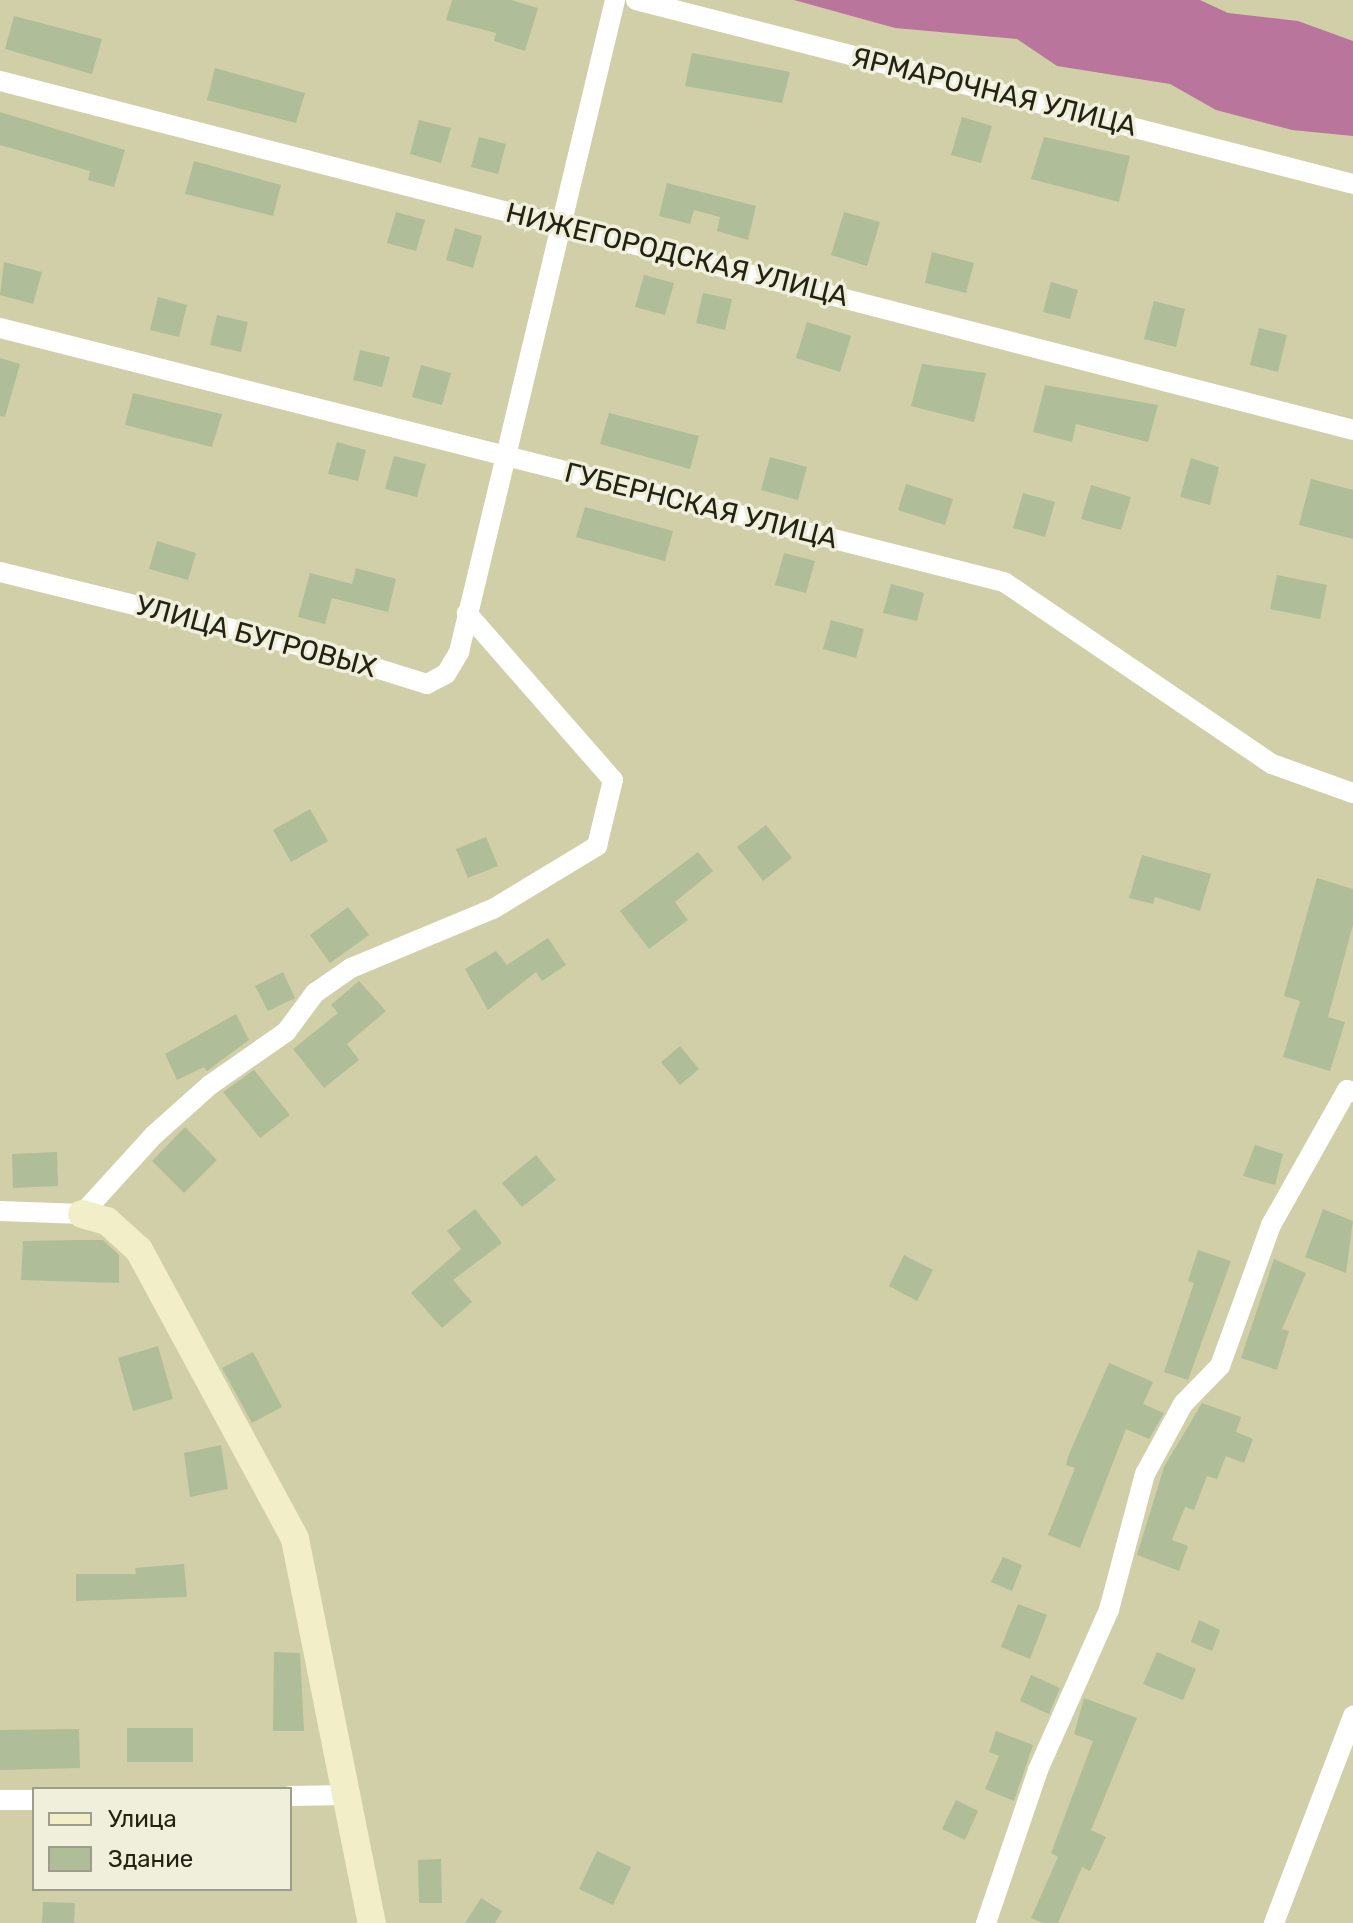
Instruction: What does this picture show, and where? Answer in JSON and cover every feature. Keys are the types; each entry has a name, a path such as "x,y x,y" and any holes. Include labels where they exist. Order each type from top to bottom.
{"street":[{"name":"УЛИЦА БУГРОВЫХ","path":"0,572 321,651 427,684 446,674 459,652 615,0"},
{"name":"ЯРМАРОЧНАЯ УЛИЦА","path":"636,0 1353,184"},
{"name":"НИЖЕГОРОДСКАЯ УЛИЦА","path":"0,81 1353,430"},
{"name":"ГУБЕРНСКАЯ УЛИЦА","path":"0,328 1004,582 1272,764 1353,793"},
{"path":"82,1214 154,1135 210,1085 286,1032 315,993 351,968 493,909 597,846 613,780 467,613"},
{"path":"986,1923 1038,1770 1109,1610 1145,1474 1183,1404 1220,1366 1271,1225 1350,1091"},
{"path":"0,1211 82,1214 117,1227 139,1250 295,1539 372,1923"},
{"path":"1274,1923 1353,1716"},
{"path":"292,1796 347,1795"},
{"path":"0,1800 32,1800"}],"shaded area":[{"path":"794,0 1200,0 1228,13 1298,21 1353,41 1353,136 1292,130 1216,110 1170,84 1057,66 1017,39 895,28"}],"building":[{"path":"452,0 511,0 538,8 525,51 494,41 496,33 446,20"},
{"path":"14,16 102,39 92,74 5,49"},
{"path":"692,53 790,72 782,103 685,86"},
{"path":"215,68 305,93 296,123 207,100"},
{"path":"0,112 125,150 114,187 88,180 90,171 0,145"},
{"path":"962,117 992,126 981,163 951,155"},
{"path":"419,120 451,128 441,163 410,154"},
{"path":"479,137 506,144 498,174 471,167"},
{"path":"1044,137 1130,156 1119,202 1031,179"},
{"path":"194,161 281,185 273,216 185,194"},
{"path":"667,183 756,206 748,240 717,231 720,217 694,210 690,224 659,216"},
{"path":"396,212 425,220 416,251 387,243"},
{"path":"844,212 880,222 867,266 831,255"},
{"path":"455,228 482,236 473,268 446,260"},
{"path":"932,252 974,263 966,293 925,283"},
{"path":"4,262 42,272 33,304 0,295"},
{"path":"644,275 674,283 665,315 635,307"},
{"path":"1051,282 1078,290 1070,319 1043,312"},
{"path":"703,293 732,299 725,330 696,323"},
{"path":"158,297 187,305 179,337 150,330"},
{"path":"1154,301 1185,309 1176,347 1144,339"},
{"path":"217,315 248,322 241,352 210,345"},
{"path":"807,322 851,336 840,372 796,358"},
{"path":"1259,328 1287,335 1278,372 1250,365"},
{"path":"360,350 390,357 382,387 353,380"},
{"path":"0,358 20,364 5,417 0,416"},
{"path":"922,364 986,373 974,422 911,406"},
{"path":"421,365 451,373 442,405 412,397"},
{"path":"1045,385 1158,405 1148,442 1076,424 1072,442 1033,432"},
{"path":"133,393 222,414 212,447 125,425"},
{"path":"609,413 699,436 690,469 600,444"},
{"path":"337,442 366,450 358,481 328,474"},
{"path":"394,456 426,464 417,497 385,489"},
{"path":"770,457 807,467 798,500 761,490"},
{"path":"1191,458 1219,467 1210,505 1180,497"},
{"path":"1311,479 1353,490 1353,539 1299,525"},
{"path":"906,484 953,499 945,525 898,510"},
{"path":"1091,485 1131,497 1121,530 1081,519"},
{"path":"1023,493 1055,502 1045,537 1013,528"},
{"path":"585,507 673,531 665,561 576,537"},
{"path":"157,541 196,553 188,580 149,569"},
{"path":"784,553 815,561 806,593 775,585"},
{"path":"356,568 396,579 388,612 332,598 325,624 298,617 310,573 352,584"},
{"path":"1277,575 1327,585 1320,619 1270,609"},
{"path":"891,584 924,593 917,621 883,613"},
{"path":"831,620 864,629 856,658 823,649"},
{"path":"310,809 328,841 291,862 273,830"},
{"path":"766,825 792,858 763,881 737,847"},
{"path":"486,837 498,866 468,878 456,849"},
{"path":"698,852 713,871 675,902 688,920 649,949 620,911"},
{"path":"1142,855 1211,874 1200,911 1155,897 1153,904 1129,898"},
{"path":"1317,878 1353,889 1353,925 1328,1017 1345,1022 1330,1071 1283,1057 1300,1001 1284,996"},
{"path":"348,907 369,935 330,963 310,935"},
{"path":"548,938 566,965 542,981 536,972 488,1010 465,969 496,951 507,965"},
{"path":"283,972 295,998 268,1011 255,986"},
{"path":"359,981 386,1011 347,1044 359,1060 324,1088 293,1049 338,1013 331,1005"},
{"path":"236,1014 249,1040 207,1071 204,1067 177,1080 165,1054"},
{"path":"680,1046 699,1069 680,1085 661,1062"},
{"path":"254,1070 290,1115 260,1138 223,1092"},
{"path":"185,1127 217,1160 184,1193 152,1161"},
{"path":"1255,1145 1283,1154 1275,1185 1243,1176"},
{"path":"57,1152 58,1186 13,1188 12,1154"},
{"path":"536,1155 556,1180 522,1207 502,1183"},
{"path":"475,1209 502,1243 453,1280 472,1302 442,1328 411,1293 461,1249 447,1231"},
{"path":"1323,1209 1353,1221 1346,1273 1305,1257"},
{"path":"103,1240 119,1255 119,1283 21,1280 23,1241"},
{"path":"1198,1250 1231,1261 1188,1380 1164,1372 1194,1283 1188,1281"},
{"path":"904,1255 933,1270 917,1301 889,1286"},
{"path":"1274,1259 1306,1273 1282,1329 1289,1331 1277,1370 1241,1358"},
{"path":"158,1346 173,1399 133,1411 118,1358"},
{"path":"253,1352 282,1407 252,1423 222,1368"},
{"path":"1109,1363 1153,1382 1143,1404 1164,1413 1149,1439 1126,1429 1080,1548 1048,1535 1075,1468 1066,1465 1069,1454"},
{"path":"1202,1403 1241,1417 1236,1432 1253,1439 1244,1463 1226,1456 1217,1479 1207,1476 1194,1510 1185,1507 1172,1540 1188,1546 1179,1571 1137,1555 1164,1467"},
{"path":"221,1445 228,1489 190,1497 184,1453"},
{"path":"1003,1557 1022,1565 1012,1591 991,1582"},
{"path":"184,1564 187,1597 76,1601 76,1574 136,1574 135,1568"},
{"path":"1018,1604 1047,1615 1030,1659 1001,1647"},
{"path":"1199,1620 1220,1630 1212,1651 1191,1642"},
{"path":"274,1652 300,1653 304,1731 273,1731"},
{"path":"1157,1652 1196,1669 1183,1700 1143,1684"},
{"path":"1031,1675 1060,1688 1049,1714 1020,1701"},
{"path":"1084,1698 1137,1718 1091,1830 1106,1837 1090,1871 1082,1867 1058,1923 1043,1923 1031,1918 1058,1857 1051,1853 1093,1741 1074,1734"},
{"path":"127,1728 193,1728 193,1762 127,1762"},
{"path":"79,1729 80,1768 0,1770 0,1730"},
{"path":"996,1731 1033,1745 1014,1801 985,1789 999,1756 989,1752"},
{"path":"956,1800 978,1811 965,1840 942,1829"},
{"path":"597,1851 631,1867 613,1905 579,1889"},
{"path":"441,1859 442,1903 419,1903 418,1860"},
{"path":"481,1898 502,1911 495,1923 465,1923"},
{"path":"43,1902 75,1903 74,1923 42,1923"}]}
